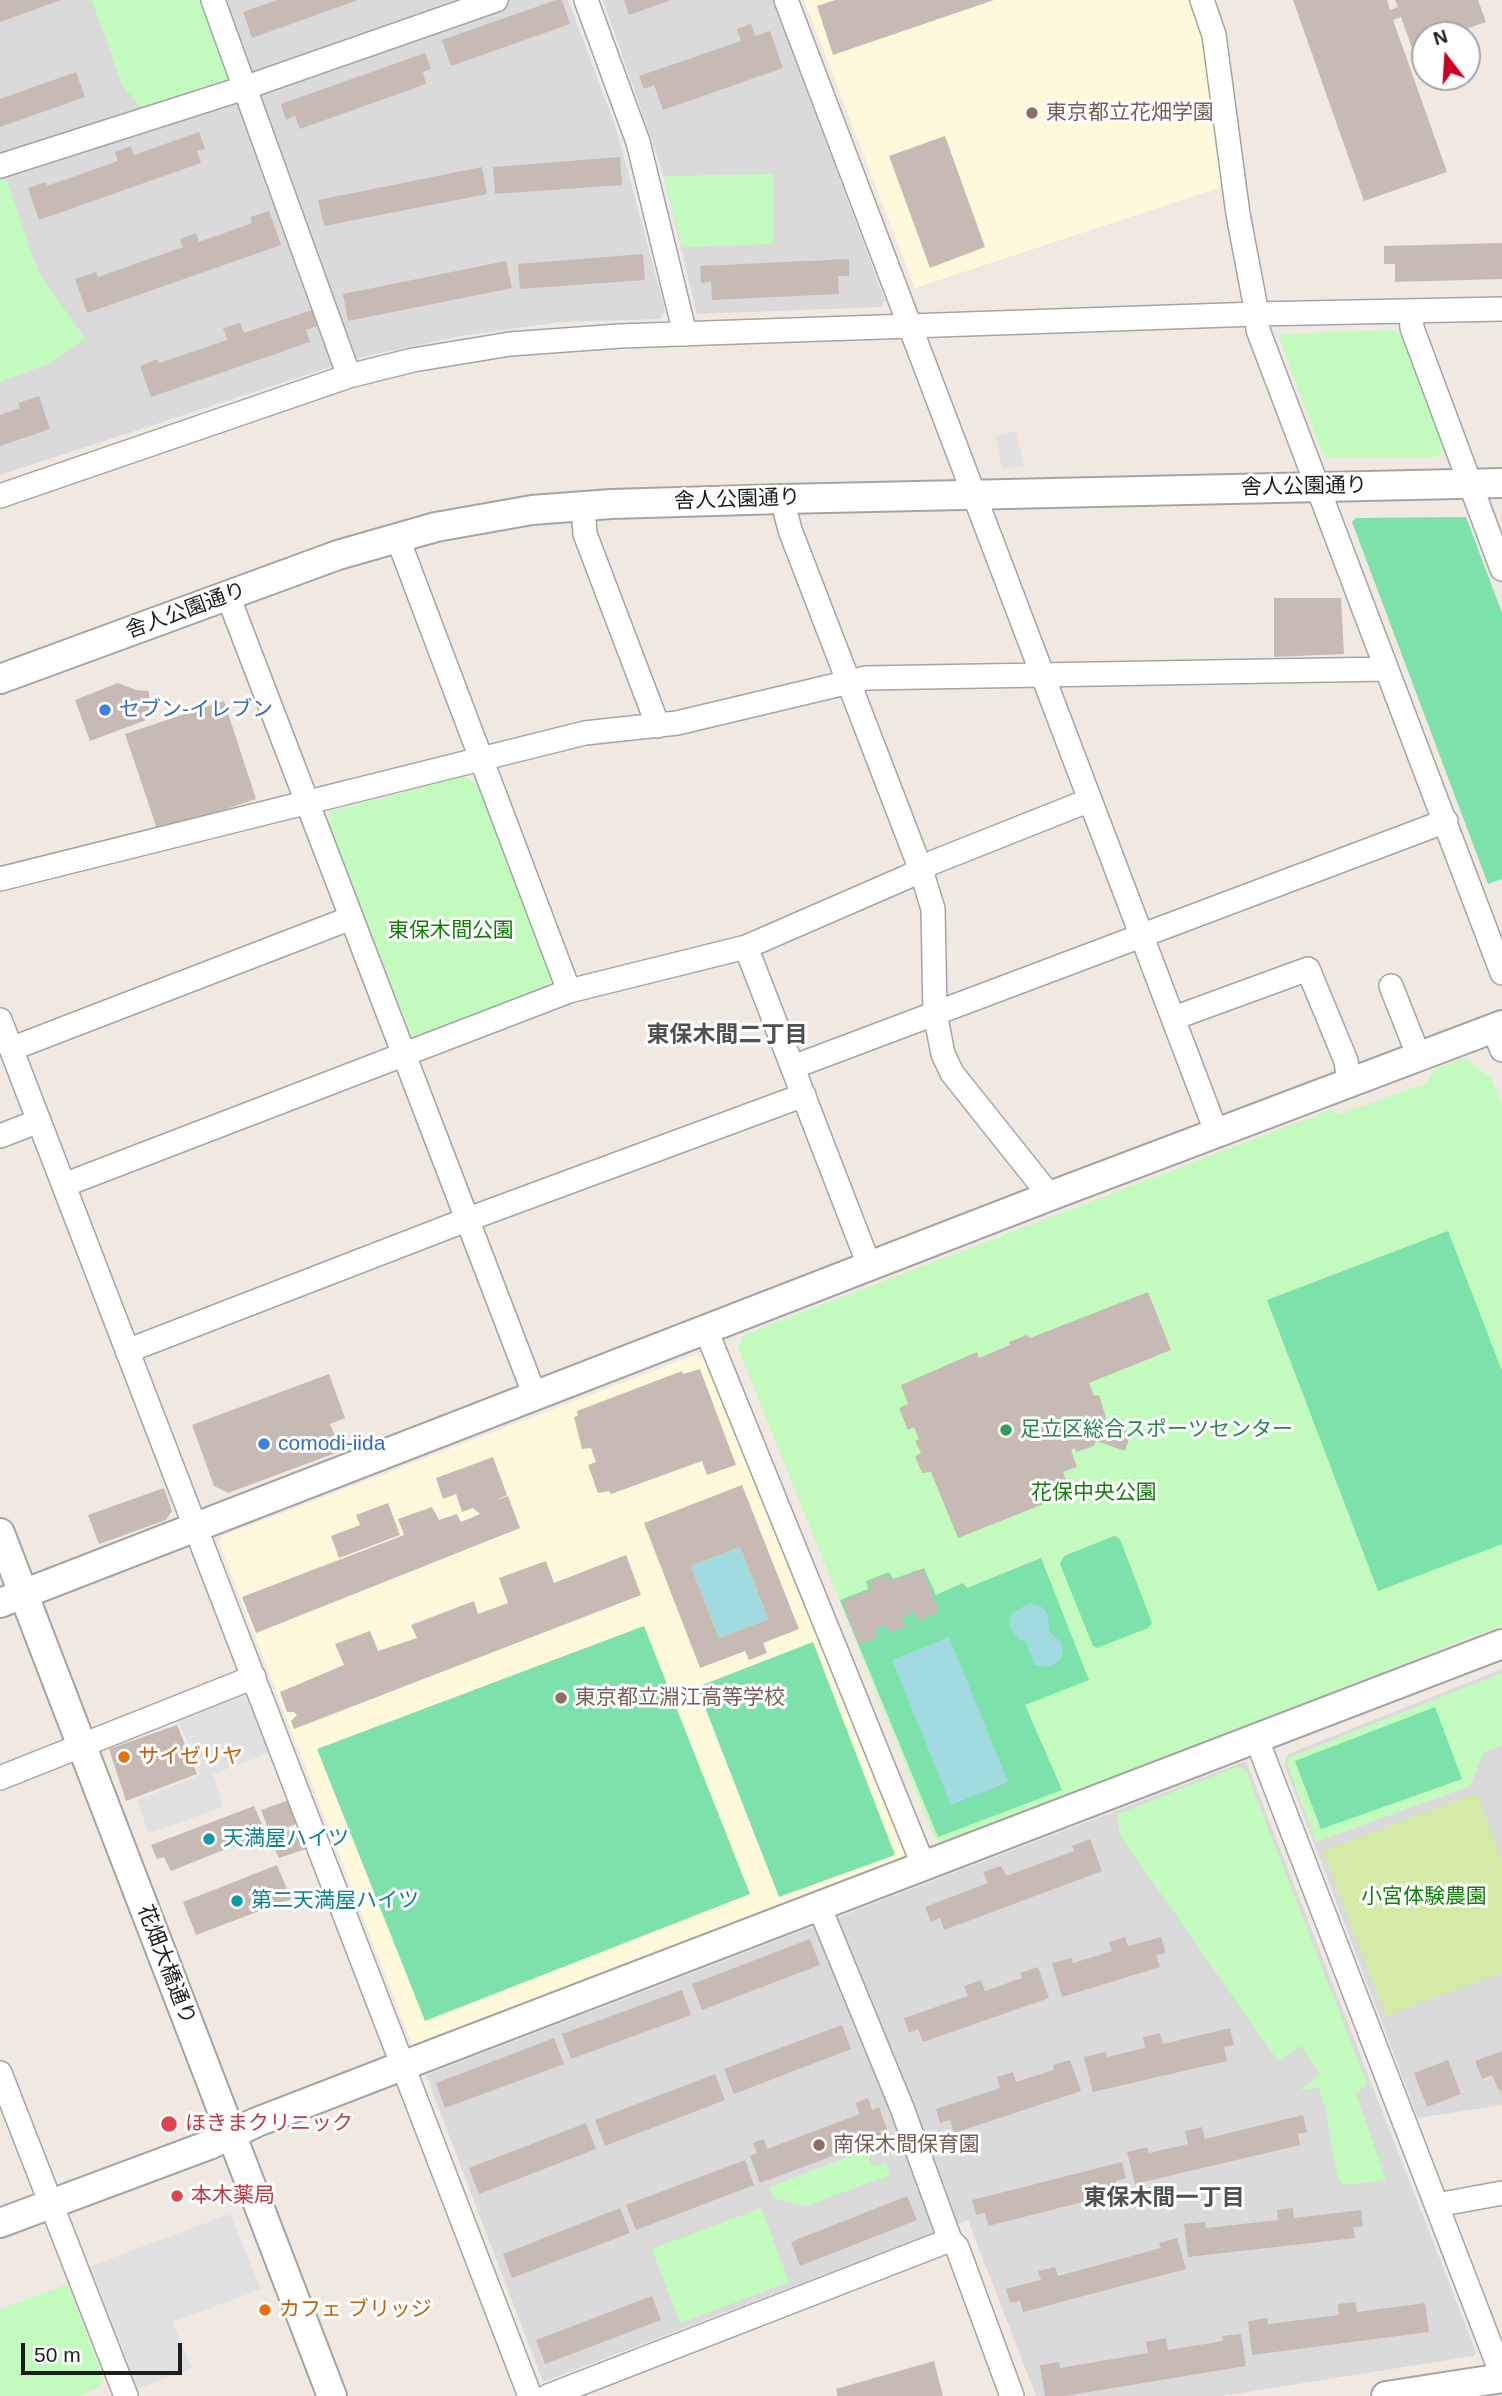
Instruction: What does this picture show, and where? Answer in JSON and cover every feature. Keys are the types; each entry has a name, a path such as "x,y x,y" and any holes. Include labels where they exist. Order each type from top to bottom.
{"street":[{"path":"213,0 349,376"},
{"path":"0,166 244,88 496,0"},
{"path":"586,0 638,142 685,334"},
{"path":"786,0 1217,1134"},
{"path":"1202,0 1214,34 1238,214 1258,314 1258,330 1502,972"},
{"path":"0,496 349,376 413,360 510,344 575,338 910,326 1502,309"},
{"path":"1411,311 1412,328 1502,569"},
{"name":"舎人公園通り","path":"0,679 338,555 436,527 532,510 782,499 1502,483"},
{"path":"782,499 790,530 921,870 933,909 936,1013 943,1054 952,1073 1050,1196"},
{"path":"583,506 585,534 658,726"},
{"path":"398,539 569,991"},
{"path":"228,596 535,1396"},
{"path":"0,880 585,733 677,723 866,678 1385,670"},
{"path":"64,1185 569,991 746,947 934,862 1090,800"},
{"path":"793,1067 1446,821"},
{"path":"12,1049 351,918"},
{"path":"746,947 869,1265"},
{"path":"1174,1018 1308,969 1346,1061 1349,1083"},
{"path":"1391,986 1419,1057"},
{"path":"0,1020 530,2396"},
{"path":"12,1598 1050,1196 1419,1057 1499,1034"},
{"path":"127,1351 466,1220 804,1095"},
{"path":"0,1136 39,1121"},
{"path":"706,1329 924,1867"},
{"name":"花畑大橋通り","path":"0,1533 12,1598 82,1745 332,2396"},
{"path":"0,2223 1502,1644"},
{"path":"0,1778 254,1677"},
{"path":"1257,1740 1502,2376 1386,2396"},
{"path":"819,1906 902,2108 950,2241 957,2247 1012,2396"},
{"path":"0,2073 52,2203 120,2394"},
{"path":"1437,2205 1502,2193"},
{"path":"548,2396 950,2241"}],"shaded area":[{"path":"0,0 568,0 617,131 665,310 660,319 560,322 461,336 358,358 0,475"},
{"path":"603,0 773,0 885,301 881,307 697,314 663,173"},
{"name":"東京都立花畑学園","path":"804,0 1191,0 1206,42 1227,185 915,288"},
{"path":"1016,431 1024,467 1002,468 995,436"},
{"name":"東京都立淵江高等学校","path":"695,1355 704,1358 905,1853 901,1861 413,2047 219,1543 222,1536"},
{"path":"1502,1669 1502,2105 1418,2118 1284,1764 1288,1754"},
{"path":"246,1695 269,1753 213,1774 223,1807 149,1833 137,1800 200,1775 178,1719"},
{"path":"1246,1761 1476,2352 1473,2356 1222,2396 1036,2396 968,2220 543,2382 426,2075"},
{"path":"230,2214 261,2289 172,2322 192,2368 132,2391 88,2267"}],"green space":[{"path":"92,0 201,0 227,72 227,82 140,107 122,85"},
{"path":"773,174 773,244 682,247 664,176"},
{"path":"0,180 8,183 38,272 85,338 51,363 0,382"},
{"path":"1393,330 1402,336 1445,449 1436,457 1331,458 1323,455 1279,338 1284,334"},
{"path":"1466,517 1502,613 1502,879 1488,884 1352,522 1356,518"},
{"name":"東保木間公園","path":"464,776 480,787 553,977 546,989 416,1039 406,1034 327,821 331,811"},
{"name":"花保中央公園","path":"1464,1058 1490,1077 1502,1104 1502,1625 944,1844 935,1838 738,1348 743,1335 1330,1110 1340,1114 1427,1083 1434,1070"},
{"path":"1448,1231 1502,1371 1502,1544 1378,1591 1267,1300"},
{"path":"1114,1536 1120,1539 1152,1623 1148,1628 1097,1648 1093,1646 1060,1564 1064,1556"},
{"path":"1041,1558 1089,1680 1025,1705 1062,1790 938,1837 840,1600 868,1589 866,1581 889,1572 893,1579 924,1568 936,1595 963,1583 967,1588"},
{"path":"644,1626 750,1894 425,2021 317,1749"},
{"path":"813,1642 895,1855 779,1897 697,1687"},
{"path":"1502,1673 1502,1745 1483,1753 1470,1786 1316,1842 1287,1764 1289,1757"},
{"path":"1435,1707 1462,1779 1321,1829 1295,1761"},
{"path":"1238,1766 1246,1771 1367,2084 1356,2094 1386,2180 1344,2185 1338,2180 1319,2088 1300,2090 1320,2074 1300,2046 1278,2061 1119,1834 1118,1814"},
{"name":"小宮体験農園","path":"1477,1793 1502,1860 1502,1973 1386,2016 1323,1851"},
{"path":"866,2150 872,2166 886,2163 890,2175 806,2206 773,2198 769,2187"},
{"path":"761,2208 789,2282 680,2323 652,2249"},
{"path":"68,2284 103,2378 98,2388 78,2396 0,2396 0,2309"}],"water":[{"path":"740,1547 768,1619 719,1638 691,1566"},
{"path":"1029,1603 1042,1607 1048,1615 1049,1631 1061,1642 1063,1654 1059,1661 1048,1667 1034,1665 1026,1642 1018,1639 1009,1626 1011,1614"},
{"path":"949,1637 1008,1782 951,1805 892,1660"}],"building":[{"path":"0,0 61,0 0,22"},
{"path":"277,0 358,0 252,38 243,12"},
{"path":"562,0 570,24 451,66 442,40"},
{"path":"624,0 671,0 629,15"},
{"path":"835,0 994,0 833,55 817,6"},
{"path":"1293,0 1387,0 1390,10 1398,7 1395,0 1478,0 1486,22 1411,21 1411,45 1401,17 1393,20 1411,71 1411,91 1418,91 1447,172 1364,201"},
{"path":"751,24 755,36 770,31 783,68 663,110 654,85 644,89 639,76 741,41 737,29"},
{"path":"425,53 431,69 423,72 426,84 300,129 295,116 286,120 281,104"},
{"path":"76,72 85,97 0,127 0,99"},
{"path":"199,132 205,149 197,151 201,163 39,220 28,188 46,182 47,186 118,161 115,152 131,146 134,155"},
{"path":"945,136 985,247 930,268 889,156"},
{"path":"620,157 622,185 495,194 493,167"},
{"path":"482,167 487,194 324,226 318,200"},
{"path":"269,211 281,245 87,313 75,279 96,272 98,277 183,247 180,239 196,233 199,242 252,223 250,217"},
{"path":"1502,243 1502,279 1395,282 1395,264 1384,264 1384,246"},
{"path":"643,254 645,280 520,289 518,264"},
{"path":"849,259 849,276 838,276 839,294 712,300 711,282 701,283 700,266"},
{"path":"506,261 512,288 348,321 343,294"},
{"path":"312,310 317,326 306,330 310,342 151,397 140,366 157,359 159,363 227,340 223,328 240,323 244,333"},
{"path":"39,396 50,429 0,446 0,415 20,408 18,403"},
{"path":"1274,598 1341,598 1344,654 1274,657"},
{"path":"118,683 136,690 149,691 149,719 90,741 75,700"},
{"path":"224,701 256,799 158,832 125,734"},
{"path":"1148,1292 1171,1350 1089,1383 1094,1396 1099,1395 1106,1418 1104,1424 1131,1433 1125,1451 1096,1441 1094,1446 1076,1452 1075,1448 1071,1450 1077,1467 1063,1472 1071,1493 958,1538 931,1472 922,1473 915,1456 921,1453 915,1441 919,1439 914,1427 908,1430 899,1408 908,1404 901,1385 977,1352 979,1358 1010,1345 1009,1342 1027,1335 1030,1338"},
{"path":"700,1369 736,1465 707,1475 702,1461 611,1494 609,1491 598,1493 588,1465 596,1462 591,1448 582,1449 574,1417 578,1416 577,1411 682,1371 683,1374"},
{"path":"329,1374 345,1418 330,1424 341,1451 228,1493 214,1486 192,1425"},
{"path":"493,1457 507,1495 497,1500 508,1496 520,1528 256,1633 242,1597 404,1535 398,1519 432,1507 439,1520 457,1514 461,1522 480,1514 473,1508 462,1512 456,1494 443,1499 436,1478"},
{"path":"742,1485 799,1629 763,1643 767,1653 749,1660 745,1651 700,1668 644,1523","holes":["740,1547 768,1619 719,1638 691,1566"]},
{"path":"164,1488 172,1511 166,1520 99,1544 88,1515"},
{"path":"388,1503 400,1535 339,1558 331,1536 360,1525 356,1515"},
{"path":"626,1555 641,1595 294,1729 291,1721 297,1715 287,1712 280,1692 344,1665 335,1644 370,1631 378,1651 417,1638 411,1625 474,1601 478,1614 508,1603 499,1578 546,1561 554,1583"},
{"path":"923,1569 939,1612 919,1621 915,1612 903,1617 906,1626 889,1633 886,1625 875,1629 878,1637 859,1645 842,1601 871,1589 868,1581 888,1574 891,1581"},
{"path":"177,1725 197,1774 126,1801 109,1749"},
{"path":"289,1800 299,1823 270,1833 261,1810"},
{"name":"天満屋ハイツ","path":"254,1806 266,1833 171,1871 164,1857 157,1859 151,1845"},
{"path":"297,1828 306,1849 279,1858 270,1838"},
{"path":"1090,1839 1102,1871 944,1930 940,1918 931,1922 925,1907 988,1883 983,1872 1001,1866 1006,1876 1074,1851 1072,1846"},
{"name":"第二天満屋ハイツ","path":"277,1865 291,1899 196,1935 183,1902"},
{"path":"1125,1937 1128,1946 1161,1937 1166,1953 1156,1955 1160,1967 1062,1997 1052,1963 1072,1958 1073,1963 1112,1951 1109,1942"},
{"path":"810,1939 820,1965 702,2010 692,1984"},
{"path":"1038,1967 1049,1998 923,2042 918,2029 909,2033 904,2018 968,1996 964,1986 981,1980 985,1991 1022,1978 1020,1973"},
{"path":"682,1990 691,2015 571,2059 562,2034"},
{"path":"842,2025 851,2049 734,2094 724,2069"},
{"path":"1230,2028 1234,2045 1224,2047 1227,2061 1093,2092 1084,2057 1106,2052 1107,2057 1145,2048 1143,2037 1160,2033 1163,2044"},
{"path":"554,2038 564,2064 445,2108 436,2083"},
{"path":"1502,2051 1502,2090 1499,2091 1492,2075 1482,2079 1475,2061"},
{"path":"1070,2060 1081,2091 954,2133 950,2120 940,2123 936,2109 1000,2088 997,2077 1013,2072 1016,2082 1054,2070 1053,2065"},
{"path":"1448,2060 1461,2094 1427,2107 1414,2073"},
{"path":"715,2074 725,2100 605,2146 595,2120"},
{"path":"868,2098 872,2110 879,2107 889,2135 760,2183 750,2156 757,2153 753,2143 764,2139 767,2149 860,2114 855,2103"},
{"path":"1303,2115 1307,2132 1298,2134 1300,2145 1135,2184 1127,2152 1147,2147 1149,2153 1188,2144 1185,2131 1202,2127 1205,2139"},
{"path":"586,2123 596,2149 479,2194 469,2168"},
{"path":"745,2160 754,2185 636,2230 626,2205"},
{"path":"1122,2162 1126,2178 1116,2181 1118,2193 988,2226 985,2213 976,2215 972,2200"},
{"path":"907,2196 917,2220 800,2266 791,2242"},
{"path":"620,2208 630,2233 512,2278 503,2254"},
{"path":"1293,2208 1294,2218 1361,2210 1363,2226 1353,2227 1355,2238 1188,2257 1184,2224 1205,2222 1206,2228 1278,2220 1277,2210"},
{"path":"1177,2238 1186,2269 1023,2312 1020,2301 1010,2303 1006,2289 1041,2280 1038,2271 1055,2267 1058,2276 1161,2248 1159,2243"},
{"path":"652,2296 661,2320 545,2364 536,2340"},
{"path":"1355,2302 1357,2312 1425,2303 1429,2332 1252,2355 1248,2321 1267,2318 1268,2324 1339,2315 1338,2304"},
{"path":"1241,2334 1246,2366 1065,2396 1045,2396 1040,2365 1059,2362 1060,2368 1148,2353 1146,2342 1166,2338 1168,2350 1223,2341 1222,2336"},
{"path":"934,2361 943,2396 838,2396 836,2389"}],"place":[{"name":"東京都立花畑学園","path":"1032,113"},
{"name":"セブン-イレブン","path":"105,710"},
{"name":"足立区総合スポーツセンター","path":"1006,1430"},
{"name":"comodi-iida","path":"264,1444"},
{"name":"東京都立淵江高等学校","path":"561,1698"},
{"name":"サイゼリヤ","path":"124,1757"},
{"name":"天満屋ハイツ","path":"209,1839"},
{"name":"第二天満屋ハイツ","path":"237,1901"},
{"name":"ほきまクリニック","path":"169,2124"},
{"name":"南保木間保育園","path":"819,2145"},
{"name":"本木薬局","path":"177,2196"},
{"name":"カフェ ブリッジ","path":"265,2310"}],"district":[{"name":"東保木間二丁目","path":"727,1036"},
{"name":"東保木間一丁目","path":"1164,2199"}]}
